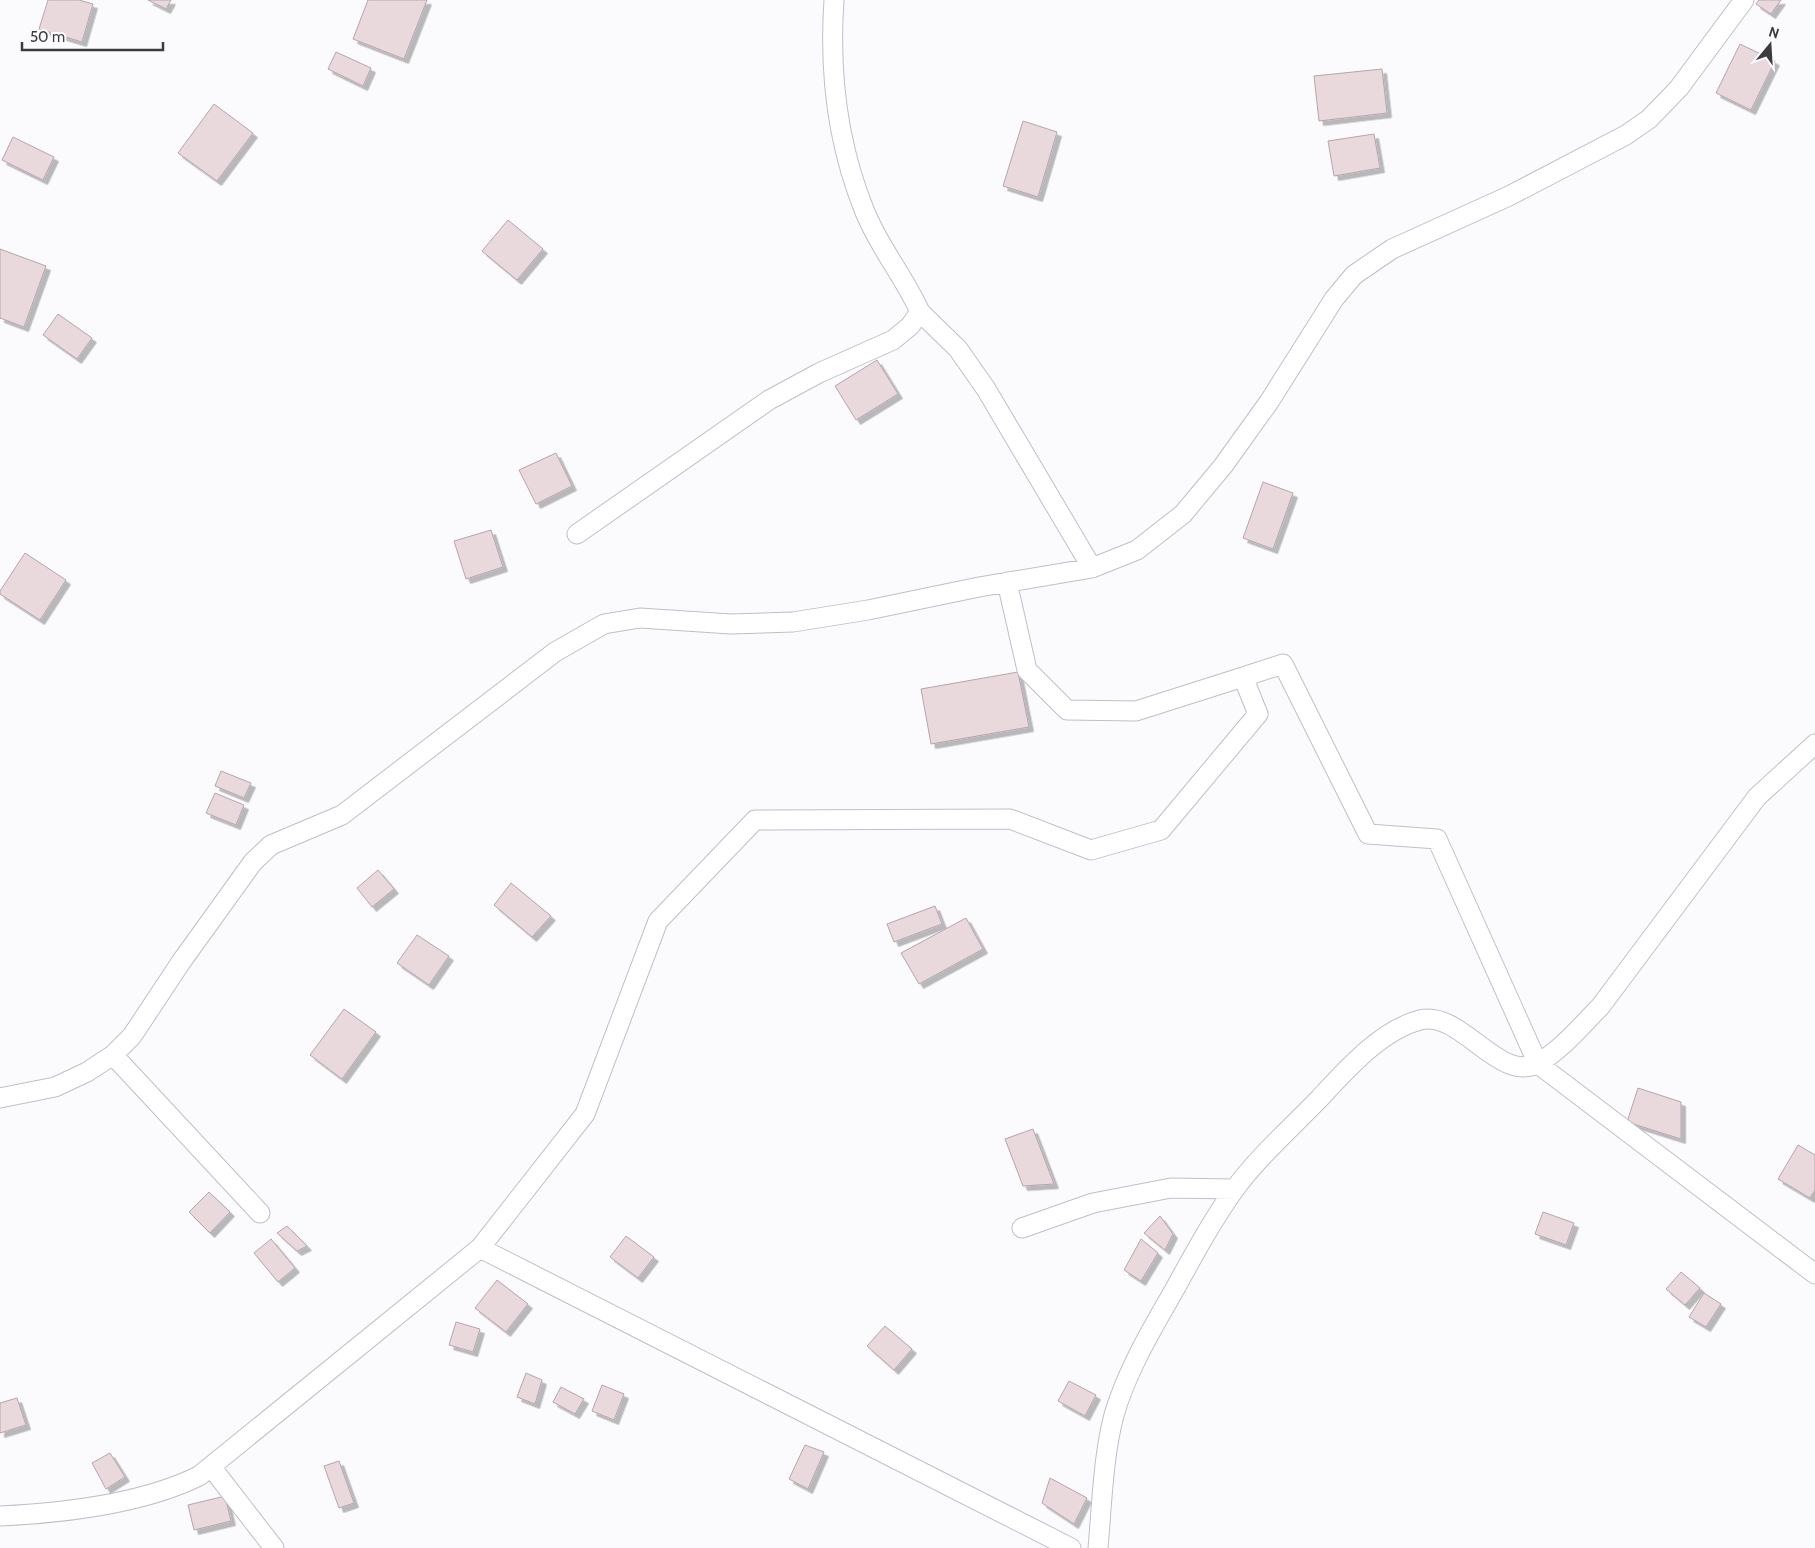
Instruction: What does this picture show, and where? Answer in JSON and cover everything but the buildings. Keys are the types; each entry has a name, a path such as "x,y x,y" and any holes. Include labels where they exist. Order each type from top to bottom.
{"street":[{"path":"834,0 834,79 843,148 865,214 920,312 958,349 986,389 1092,568"},
{"path":"0,1098 55,1087 87,1072 113,1055 132,1036 181,962 253,862 271,845 342,815 555,652 604,624 640,618 731,624 793,622 868,610 1006,582 1092,568 1137,550 1183,514 1223,466 1269,402 1334,299 1354,275 1392,249 1509,196 1626,135 1649,120 1679,88 1744,0"},
{"path":"577,534 769,400 819,373 893,340 910,326 920,312"},
{"path":"1006,582 1027,670 1067,710 1136,711 1283,664 1368,834 1437,839 1538,1064 1815,1274"},
{"path":"0,1516 117,1502 188,1482 212,1468 480,1248 584,1114 658,921 755,820 1010,819 1091,850 1161,830 1258,714 1243,677"},
{"path":"1098,1548 1103,1485 1114,1415 1151,1330 1203,1238 1234,1189 1342,1074 1394,1029 1422,1019 1436,1020 1451,1025 1508,1064 1527,1066 1538,1064 1571,1036 1600,1006 1757,797 1815,744"},
{"path":"113,1055 260,1214"},
{"path":"1022,1228 1093,1203 1161,1190 1234,1189"},
{"path":"480,1248 1072,1548"},
{"path":"212,1468 274,1548"}]}
